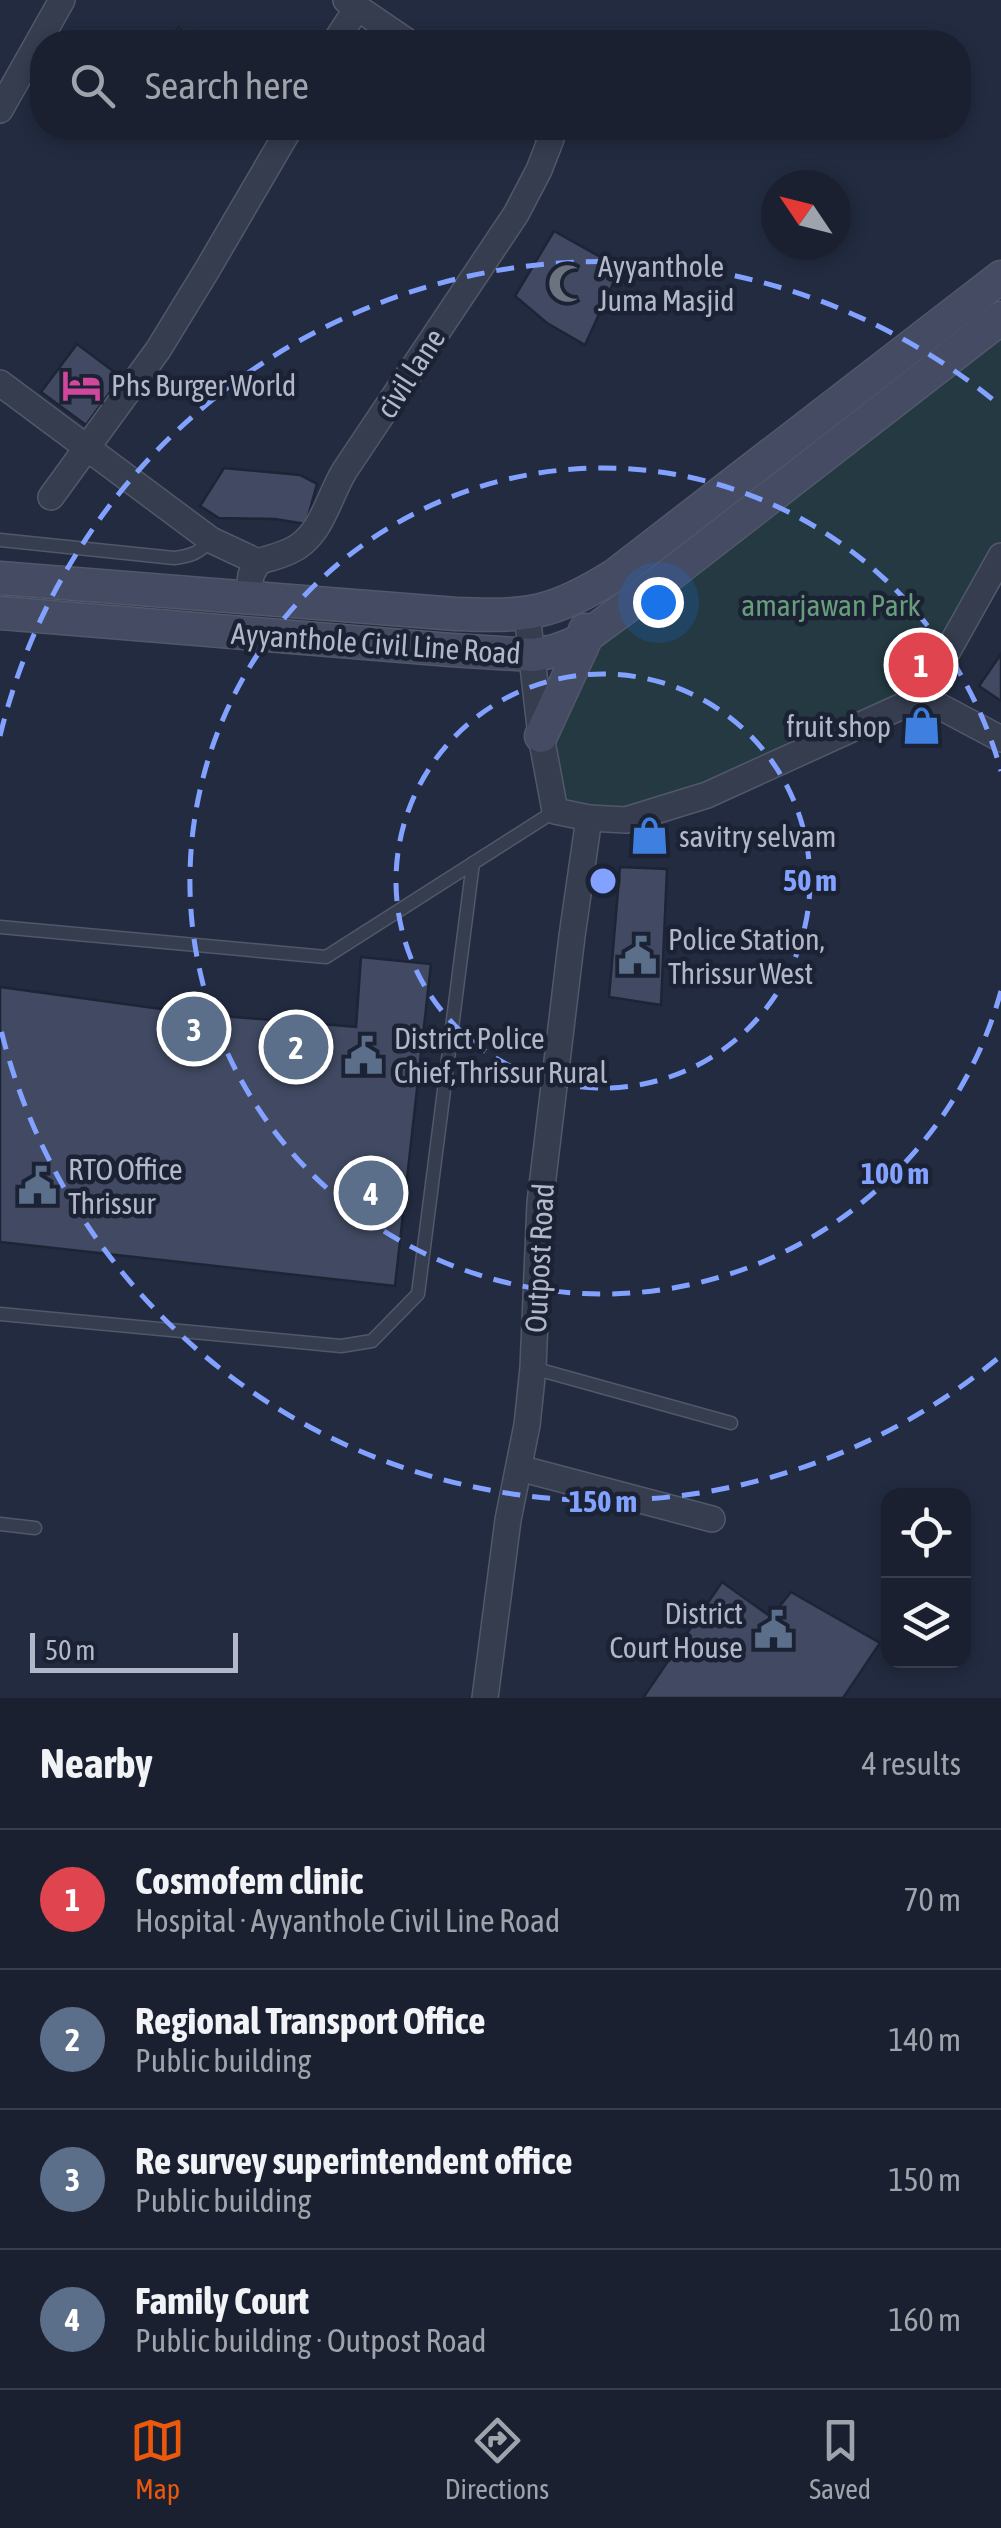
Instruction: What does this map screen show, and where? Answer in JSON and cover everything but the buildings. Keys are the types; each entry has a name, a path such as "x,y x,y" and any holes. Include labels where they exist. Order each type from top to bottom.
{"main road":[{"name":"Ayyanthole Civil Line Road","path":"0,578 456,614 510,616 550,610 615,575 1001,277"},
{"name":"Ayyanthole Civil Line Road","path":"0,613 533,655 571,645 687,562 1001,318"},
{"path":"257,598 263,636"},
{"path":"541,736 587,636 575,599"}],"street":[{"path":"45,30 62,0"},
{"path":"341,30 351,4 390,30"},
{"path":"0,110 30,57"},
{"path":"51,497 166,336 283,140"},
{"name":"civil lane","path":"258,562 290,551 306,542 317,529 345,470 524,202 551,140"},
{"path":"0,383 211,540 258,562 251,575 257,598"},
{"path":"527,614 541,736 556,811 626,820 707,795 922,697 1001,556"},
{"path":"922,697 1001,739"},
{"name":"Outpost Road","path":"485,1698 508,1520 534,1368 540,1203 590,818"},
{"path":"519,1468 712,1520"}],"lane":[{"path":"0,540 174,558 191,556 211,540"},
{"path":"0,927 326,957 556,811"},
{"path":"0,1314 341,1346 372,1341 418,1294 473,863"},
{"path":"534,1368 731,1423"},
{"path":"0,1524 35,1528"}],"green space":[{"name":"amarjawan Park","path":"1001,321 1001,553 921,696 626,820 557,811 543,736 588,638"}],"place":[{"name":"Ayyanthole Juma Masjid","path":"568,283"},
{"name":"Phs Burger World","path":"81,385"},
{"name":"Cosmofem clinic","path":"921,665"},
{"name":"fruit shop","path":"921,726"},
{"name":"savitry selvam","path":"649,836"},
{"name":"Police Station, Thrissur West","path":"638,956"},
{"name":"Re survey superintendent office","path":"194,1029"},
{"name":"Regional Transport Office","path":"296,1047"},
{"name":"District Police Chief,Thrissur Rural","path":"364,1055"},
{"name":"RTO Office Thrissur","path":"38,1186"},
{"name":"Family Court","path":"371,1193"},
{"name":"District Court House","path":"773,1630"}]}
